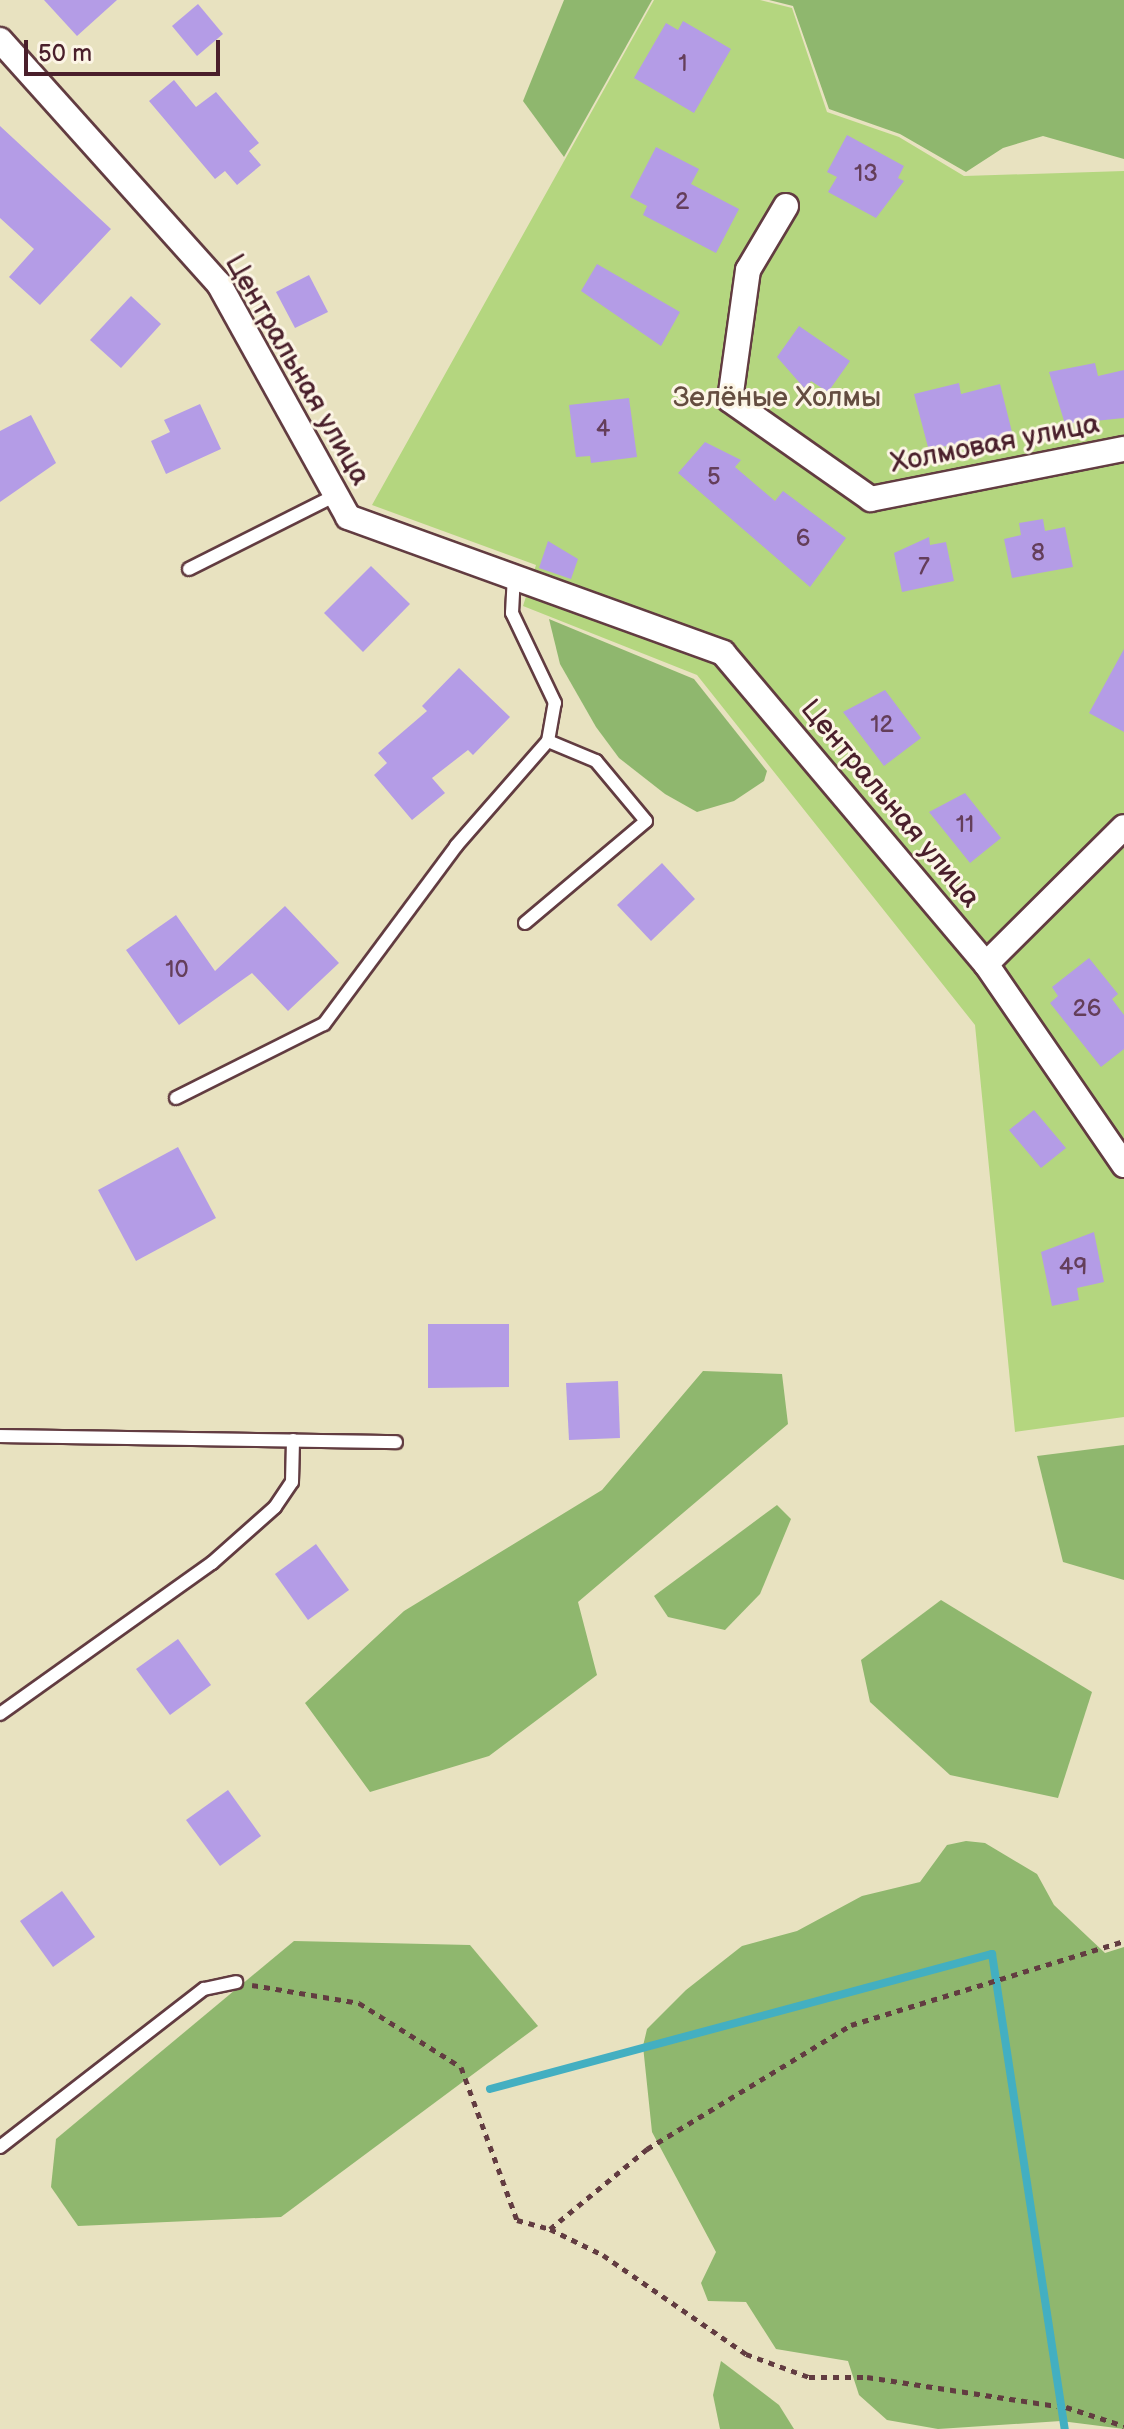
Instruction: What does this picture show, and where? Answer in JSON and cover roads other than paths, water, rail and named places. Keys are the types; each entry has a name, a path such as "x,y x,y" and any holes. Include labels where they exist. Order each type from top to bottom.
{"street":[{"name":"Центральная улица","path":"0,40 219,284 348,517 723,653 986,964 1124,1165"},
{"name":"Холмовая улица","path":"786,206 748,270 730,400 871,499 1124,449"},
{"path":"986,964 1124,827"}],"lane":[{"path":"189,569 336,495"},
{"path":"176,1098 324,1024 456,846 548,741 555,703 531,638 512,613 523,580"},
{"path":"525,923 646,821 596,761 548,741"},
{"path":"0,1436 396,1442"},
{"path":"0,1714 212,1563 275,1507 292,1482 293,1440"},
{"path":"0,2147 204,1989 236,1982"}],"waterway":[{"path":"490,2089 992,1954 1065,2429"}],"park label":[{"name":"Зелёные Холмы","path":"777,398"}]}
